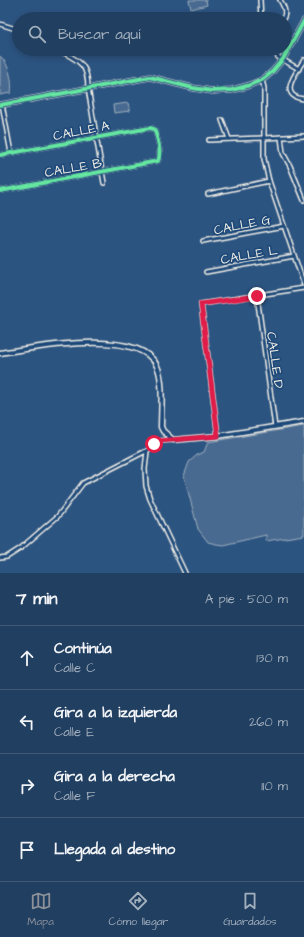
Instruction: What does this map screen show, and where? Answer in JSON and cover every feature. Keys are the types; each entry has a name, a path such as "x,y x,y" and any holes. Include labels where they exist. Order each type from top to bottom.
{"street":[{"path":"260,0 261,12"},
{"path":"280,0 285,8 285,12"},
{"path":"292,43 304,21"},
{"path":"0,24 12,28"},
{"path":"70,56 84,66 88,79 88,88 104,183"},
{"path":"278,56 299,69"},
{"path":"11,153 1,104 150,78 212,91 232,90 262,80 272,72 285,56"},
{"path":"304,61 291,82 290,90 295,97 304,99"},
{"path":"262,80 264,88 264,159 269,182 304,285"},
{"path":"222,120 229,139"},
{"name":"CALLE A","path":"0,155 150,128 154,129 157,135 160,155 158,161 150,163"},
{"path":"209,140 304,136"},
{"path":"281,137 283,153 304,200"},
{"name":"CALLE B","path":"0,190 150,163"},
{"path":"208,194 269,182"},
{"name":"CALLE G","path":"203,241 284,226"},
{"name":"CALLE L","path":"206,272 294,256"},
{"path":"218,436 201,304 304,288"},
{"name":"CALLE D","path":"257,296 275,427"},
{"path":"0,353 80,342 103,343 135,348 146,353 153,359 158,367 160,377 162,427 163,431 173,440"},
{"path":"0,558 7,557 21,548 58,516 83,482 147,451 159,441 218,436 304,422"},
{"path":"147,451 145,469 146,486 150,499 185,573"}],"shaded area":[{"path":"189,0 206,0 207,5 191,9"},
{"path":"0,56 6,63 11,78 11,93 0,95"},
{"path":"128,103 130,111 114,113 113,105"},
{"path":"304,426 304,535 266,541 266,535 223,545 208,542 198,529 184,476 189,462 197,455 204,452 208,442"}],"cycle path":[{"path":"292,43 304,21"},
{"path":"0,105 150,77 193,88 212,91 232,90 262,80 272,72 285,56"},
{"path":"0,155 150,128 154,129 160,149 158,161 0,191"}],"route":[{"path":"154,444 159,441 218,436 201,304 257,296"}]}
